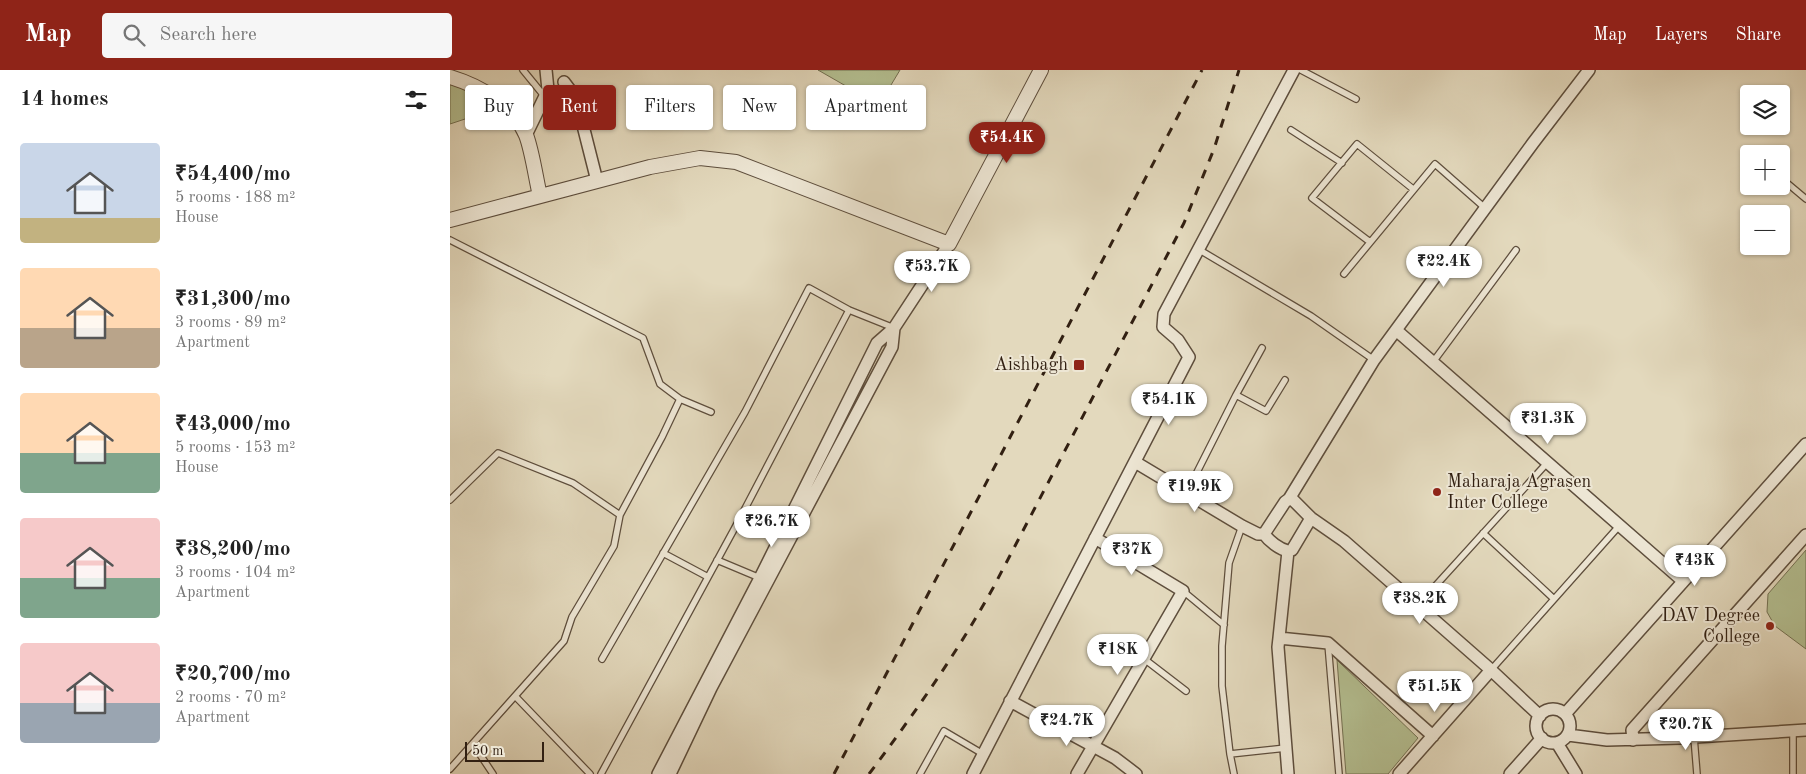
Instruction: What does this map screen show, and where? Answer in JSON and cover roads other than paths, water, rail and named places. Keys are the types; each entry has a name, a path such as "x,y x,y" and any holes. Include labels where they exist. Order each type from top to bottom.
{"street":[{"path":"546,70 548,85"},
{"path":"658,774 760,578 877,342 894,328 949,244 1041,70"},
{"path":"973,774 1189,357 1178,340 1163,327 1164,314 1294,70"},
{"path":"1264,534 1285,502 1289,499 1374,360 1533,143 1589,70"},
{"path":"450,78 466,82 487,93 510,111 526,135 540,196"},
{"path":"564,82 576,98 597,181"},
{"path":"526,135 543,101"},
{"path":"450,220 650,167 700,158 736,162 949,244"},
{"path":"670,774 712,688 892,348 894,328"},
{"path":"1396,330 1683,581"},
{"path":"1565,714 1806,444"},
{"path":"1135,462 1242,526 1258,534 1264,534"},
{"path":"1289,499 1293,500 1312,518 1344,541 1491,670 1540,716"},
{"path":"1264,534 1285,551 1292,550 1312,518"},
{"path":"1633,740 1632,730 1806,535"},
{"path":"1077,774 1183,591 1095,538"},
{"path":"1288,551 1279,638 1288,774"},
{"path":"1279,638 1328,643 1433,736"},
{"path":"1399,774 1491,670"},
{"path":"1010,701 1115,758 1136,774"},
{"path":"1549,710 1556,710 1565,714 1570,722 1568,735 1558,743 1552,743 1542,738 1537,731 1536,723 1540,716 1549,710"},
{"path":"1568,735 1607,740 1633,740 1806,730"},
{"path":"1510,774 1542,738"},
{"path":"1558,743 1576,774"}],"lane":[{"path":"523,70 543,95"},
{"path":"1301,70 1356,99"},
{"path":"1291,130 1342,163"},
{"path":"1370,242 1312,198 1358,144 1413,189"},
{"path":"1344,274 1435,164 1485,208"},
{"path":"1790,186 1806,199"},
{"path":"450,240 643,338 660,384 680,398 710,412"},
{"path":"1198,249 1304,311 1374,360"},
{"path":"1433,362 1516,250"},
{"path":"602,659 745,412 809,288 849,310 894,328"},
{"path":"601,774 708,577 849,310"},
{"path":"1186,492 1262,348"},
{"path":"1236,395 1266,411 1285,380"},
{"path":"450,770 564,641 572,616 614,546 620,515 662,437 680,398"},
{"path":"450,500 498,453 573,483 620,515"},
{"path":"1418,606 1548,462"},
{"path":"1491,670 1620,525"},
{"path":"1234,774 1222,686 1229,563 1242,526"},
{"path":"1483,533 1554,599"},
{"path":"663,553 708,577"},
{"path":"717,560 760,578"},
{"path":"1183,591 1224,625"},
{"path":"1328,643 1339,774"},
{"path":"1143,658 1186,691"},
{"path":"515,696 590,774"},
{"path":"920,774 944,731 983,754"},
{"path":"1793,774 1794,731"},
{"path":"1694,737 1697,774"},
{"path":"473,744 493,774"},
{"path":"1230,754 1286,748"}],"railway":[{"path":"834,774 1202,70"},
{"path":"869,774 934,683 965,636 993,588 1184,223 1214,149 1239,70"}],"place":[{"name":"Aishbagh","path":"1079,365"},
{"name":"Maharaja Agrasen Inter College","path":"1437,492"},
{"name":"DAV Degree College","path":"1770,626"}]}
